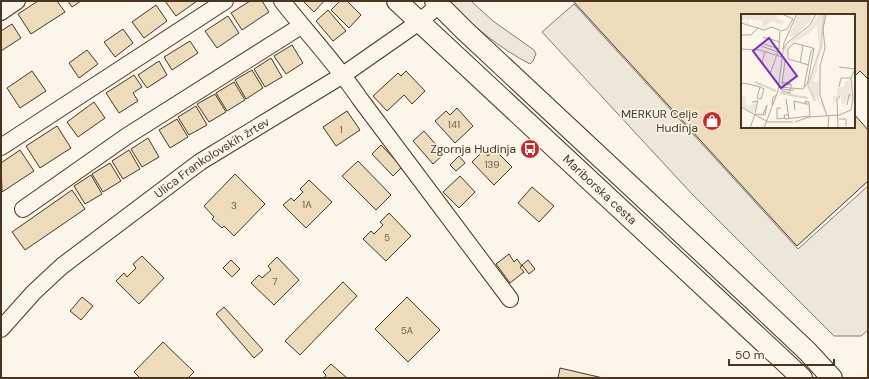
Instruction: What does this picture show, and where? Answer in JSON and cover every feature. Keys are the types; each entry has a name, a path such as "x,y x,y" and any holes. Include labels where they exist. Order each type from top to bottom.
{"main road":[{"name":"Mariborska cesta","path":"397,1 802,378"},
{"path":"437,3 464,30 760,306 807,351 832,378"}],"street":[{"path":"1,12 17,1"},
{"path":"1,147 226,1"},
{"path":"282,1 301,26 343,75 360,100 510,298"},
{"name":"Ulica Frankolovskih žrtev","path":"1,329 34,292 62,266 200,162 343,75 419,22 437,3"},
{"path":"23,209 127,136 301,26"}],"shaded area":[{"path":"447,1 471,1 493,21 534,50 536,54 533,61 530,64 507,51 466,19"},
{"path":"574,4 798,249 868,186 868,330 861,336 834,336 692,194 542,32"}],"building":[{"path":"38,1 57,1 65,12 31,34 18,14"},
{"path":"68,1 81,1 72,7"},
{"path":"165,1 197,1 176,16"},
{"path":"250,1 262,1 269,12 242,30 231,13"},
{"path":"303,1 324,1 314,12"},
{"path":"340,1 347,1 361,15 349,28 331,10"},
{"name":"MERKUR Celje Hudinja","path":"573,1 868,1 868,79 860,71 855,76 855,14 741,14 741,128 855,128 855,115 868,130 868,181 797,246"},
{"path":"156,5 167,21 144,38 132,22"},
{"path":"328,10 346,31 333,41 316,21"},
{"path":"228,16 239,33 217,48 205,31"},
{"path":"12,24 21,38 1,51 1,31"},
{"path":"123,29 133,43 115,57 104,42"},
{"path":"190,41 198,53 172,70 164,57"},
{"path":"292,45 303,63 286,74 274,56"},
{"path":"87,50 98,64 79,78 69,63"},
{"path":"271,58 282,77 265,87 254,69"},
{"path":"159,61 167,75 147,88 138,75"},
{"path":"252,70 263,88 246,99 235,80"},
{"path":"32,71 46,91 20,108 7,88"},
{"path":"406,71 425,91 412,104 404,95 387,111 373,96 398,73 401,76"},
{"path":"134,75 142,87 133,93 138,101 119,113 106,93"},
{"path":"234,82 245,100 227,111 216,93"},
{"path":"215,94 226,112 209,122 197,104"},
{"path":"94,102 105,118 78,137 67,122"},
{"path":"196,106 207,125 189,135 178,117"},
{"path":"457,108 473,126 455,143 435,121 446,111 450,115"},
{"path":"347,111 360,130 336,146 323,127"},
{"path":"177,119 188,137 170,148 159,130"},
{"path":"57,126 71,148 40,168 26,146"},
{"path":"424,131 444,154 433,164 413,141"},
{"path":"148,138 159,157 142,167 131,149"},
{"path":"381,145 402,167 393,176 372,154"},
{"path":"494,149 512,167 494,185 472,162 483,151 488,156"},
{"path":"20,150 34,171 2,192 1,163"},
{"path":"129,150 140,169 123,179 112,161"},
{"path":"459,156 465,163 456,171 450,165"},
{"path":"358,161 391,195 376,210 342,176"},
{"path":"110,163 121,181 103,192 92,174"},
{"path":"235,174 265,204 234,236 224,226 222,228 212,219 214,217 204,206"},
{"path":"91,175 102,194 85,204 74,186"},
{"path":"460,176 475,192 459,208 443,192"},
{"path":"309,180 332,202 306,228 283,205 291,198 294,201 303,192 300,189"},
{"path":"532,187 554,206 539,222 518,203"},
{"path":"72,190 85,209 25,250 12,232"},
{"path":"389,213 411,236 386,261 363,239 371,231 374,234 383,225 380,222"},
{"path":"509,254 514,262 517,259 524,272 510,283 496,264"},
{"path":"142,256 164,278 139,304 116,281 124,273 127,277 136,268 133,264"},
{"path":"277,257 299,280 274,305 251,283 259,275 262,278 271,270 268,266"},
{"path":"231,260 240,269 232,277 223,268"},
{"path":"528,260 535,269 529,274 522,265"},
{"path":"343,282 357,296 300,355 285,341"},
{"path":"82,297 93,306 81,320 70,311"},
{"path":"407,297 440,330 408,362 375,329"},
{"path":"224,307 263,350 254,358 216,314"},
{"path":"163,342 194,372 188,378 140,378 134,372"},
{"path":"331,364 347,378 324,378 326,375 323,372"},
{"path":"560,368 603,378 558,378"}],"place":[{"name":"MERKUR Celje Hudinja","path":"712,121"},
{"name":"Zgornja Hudinja","path":"530,149"}]}
